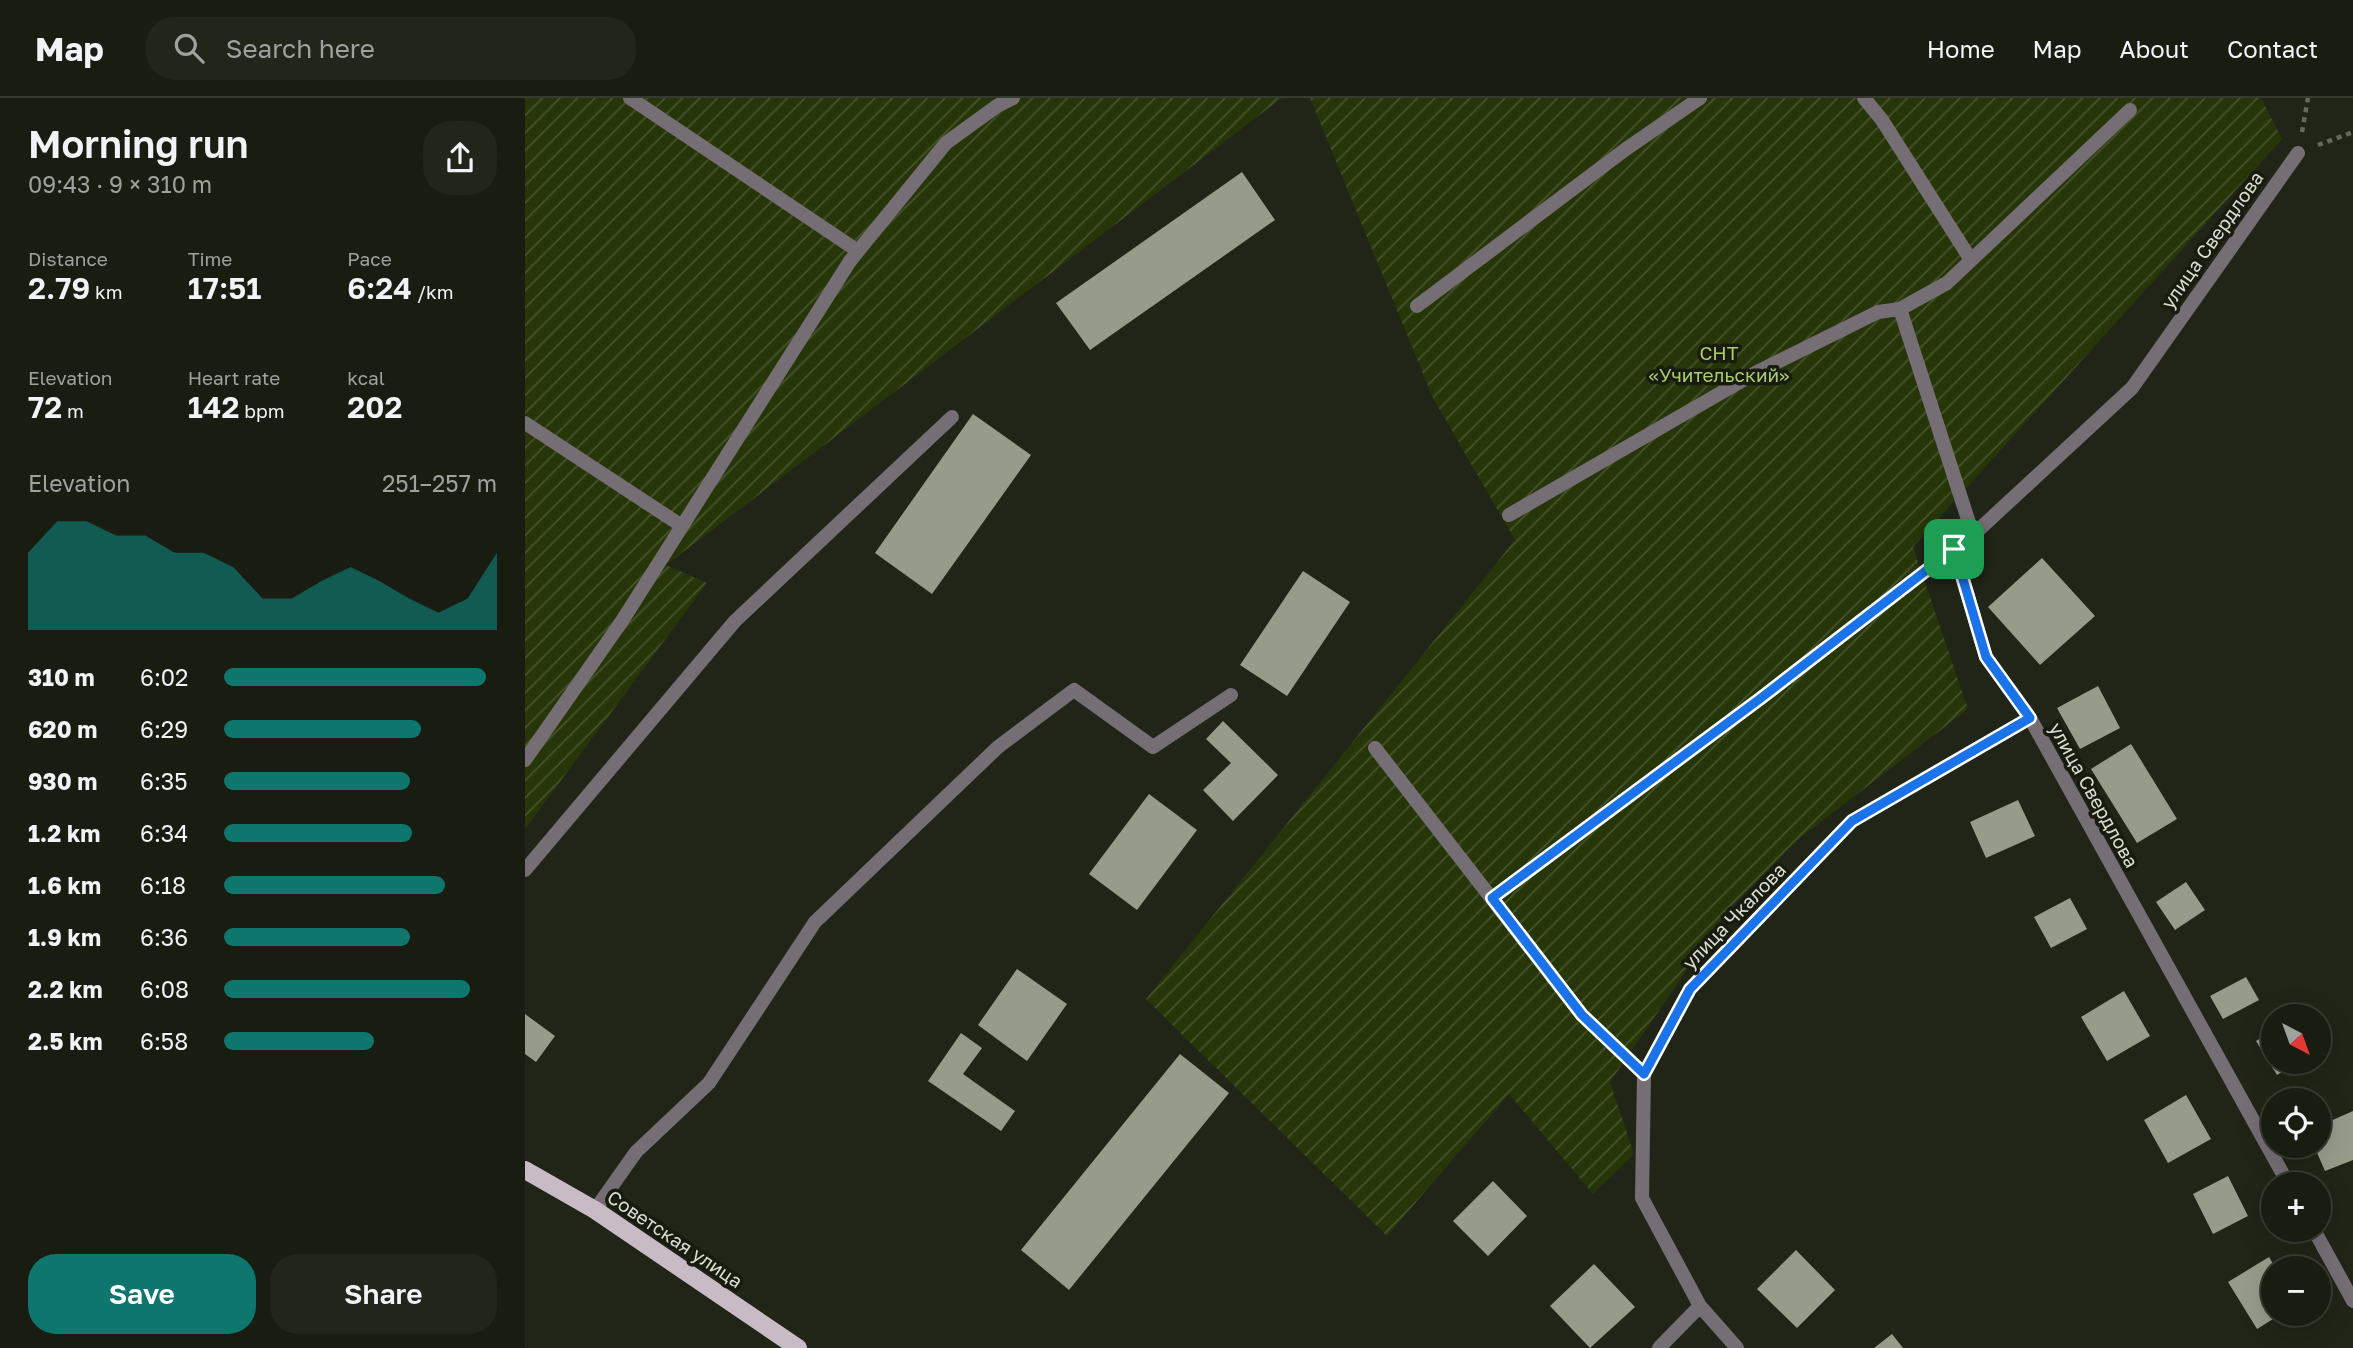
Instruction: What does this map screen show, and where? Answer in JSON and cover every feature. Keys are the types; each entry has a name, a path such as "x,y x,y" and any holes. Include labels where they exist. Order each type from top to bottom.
{"main road":[{"name":"Советская улица","path":"525,1170 595,1210 798,1348"}],"street":[{"path":"630,98 858,251"},
{"path":"525,760 622,621 858,251 946,143 995,102 1013,98"},
{"path":"1417,306 1626,149 1700,98"},
{"path":"1864,98 1882,120 1971,260"},
{"path":"1509,515 1757,372 1878,312 1900,309 1947,283 2130,110"},
{"name":"улица Свердлова","path":"2282,1172 2030,718 1986,657 1954,549 1973,535 2132,388 2298,153"},
{"path":"1900,309 1973,535"},
{"path":"525,870 736,621 951,417"},
{"path":"525,424 682,526"},
{"path":"1492,898 1761,698 1954,549"},
{"path":"595,1210 636,1152 709,1083 815,922 998,747 1074,690 1153,747 1231,695"},
{"name":"улица Чкалова","path":"1737,1348 1700,1306 1642,1198 1644,1074 1690,989 1852,821 2030,718"},
{"path":"1375,748 1582,1015 1644,1074"},
{"path":"2321,1242 2353,1301"},
{"path":"1659,1348 1700,1306"}],"path":[{"path":"2298,153 2308,98"},
{"path":"2298,153 2353,132"}],"green space":[{"path":"525,98 1282,98 666,565 707,583 525,829"},
{"name":"СНТ «Учительский»","path":"1310,98 2261,98 2282,139 1913,547 1968,709 1796,841 1727,911 1610,1082 1634,1154 1593,1194 1509,1094 1387,1236 1146,999 1515,540 1433,398"}],"building":[{"path":"1242,172 1275,220 1090,350 1056,303"},
{"path":"973,414 1031,455 932,594 875,553"},
{"path":"2042,558 2095,616 2040,665 1988,607"},
{"path":"1303,571 1350,602 1287,696 1240,665"},
{"path":"2098,686 2120,728 2080,749 2057,708"},
{"path":"1223,721 1278,775 1233,821 1203,790 1231,763 1206,739"},
{"path":"2131,744 2177,819 2137,843 2091,769"},
{"path":"1149,794 1197,830 1137,910 1089,874"},
{"path":"2018,800 2035,836 1986,858 1970,822"},
{"path":"2186,882 2205,910 2175,930 2156,902"},
{"path":"2070,898 2087,929 2051,948 2034,917"},
{"path":"1017,969 1067,1004 1027,1061 978,1025"},
{"path":"2246,977 2259,1000 2223,1019 2210,996"},
{"path":"2124,991 2150,1036 2107,1061 2081,1017"},
{"path":"525,1014 555,1036 536,1062 525,1054"},
{"path":"961,1033 982,1048 963,1074 1015,1111 1001,1131 928,1081"},
{"path":"1180,1054 1229,1093 1069,1290 1021,1250"},
{"path":"2186,1095 2211,1139 2168,1163 2144,1120"},
{"path":"2353,1111 2353,1160 2325,1171 2319,1158 2331,1158 2331,1121"},
{"path":"2228,1176 2248,1216 2213,1234 2193,1194"},
{"path":"1493,1181 1527,1216 1488,1256 1453,1221"},
{"path":"1796,1250 1835,1290 1797,1328 1757,1289"},
{"path":"2261,1262 2262,1326 2257,1329 2228,1282"},
{"path":"1594,1264 1635,1307 1590,1348 1550,1306"},
{"path":"1892,1334 1903,1348 1874,1348"}],"route":[{"path":"1954,549 1986,657 2030,718 1852,821 1690,989 1644,1074 1582,1015 1492,898 1761,698 1954,549"}]}
